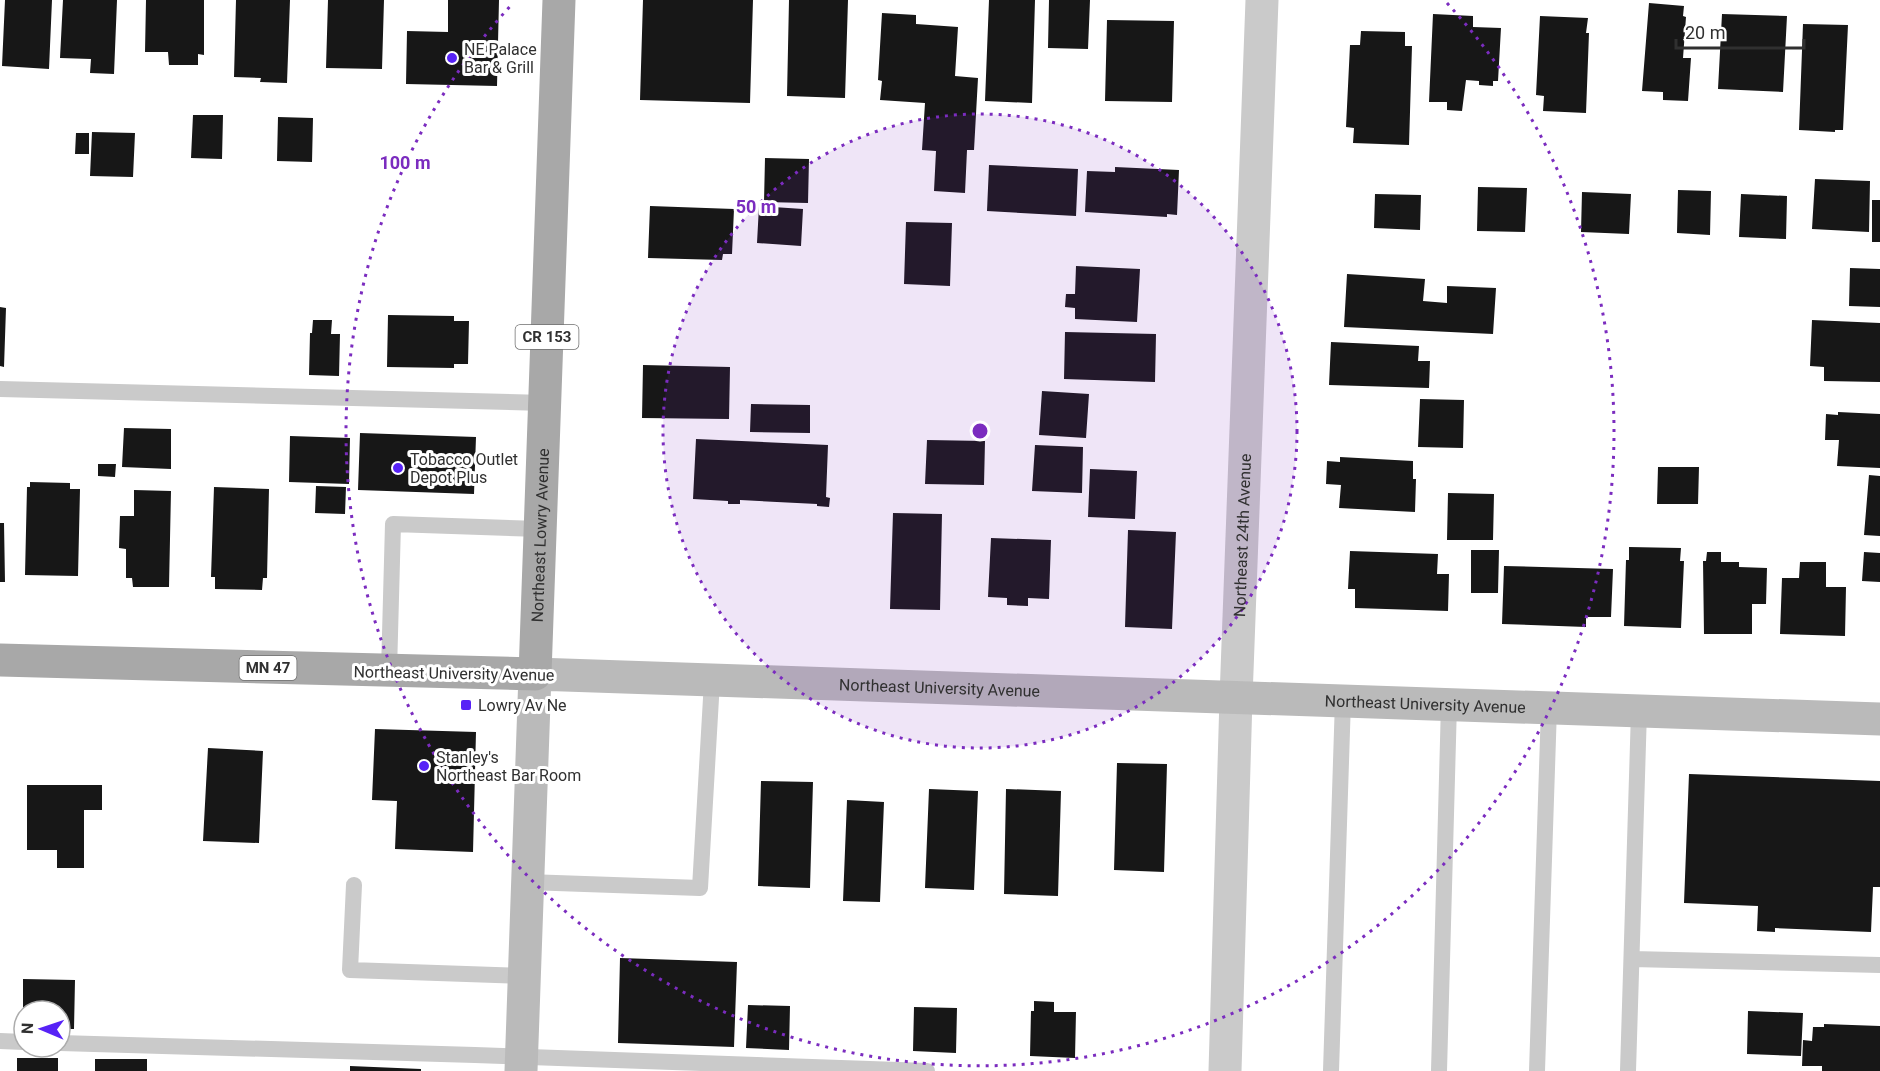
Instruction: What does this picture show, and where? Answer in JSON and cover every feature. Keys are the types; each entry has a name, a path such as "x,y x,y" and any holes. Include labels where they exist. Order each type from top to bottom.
{"main road":[{"name":"Northeast Lowry Avenue","path":"521,1064 559,0"},
{"name":"Northeast University Avenue","path":"0,660 535,674 1880,718"}],"street":[{"name":"Northeast 24th Avenue","path":"1225,1071 1236,698 1262,0"}],"lane":[{"path":"0,389 545,403"},
{"path":"389,671 393,524 540,529"},
{"path":"527,882 700,888 712,681"},
{"path":"1331,1071 1343,700"},
{"path":"1439,1071 1449,704"},
{"path":"1537,1071 1549,708"},
{"path":"1628,1071 1639,711"},
{"path":"354,885 350,970 524,976"},
{"path":"1632,959 1880,965"},
{"path":"72,1044 521,1064 927,1071"}],"building":[{"path":"5,0 52,0 49,69 2,66"},
{"path":"63,0 117,0 114,74 90,73 91,59 60,58"},
{"path":"146,0 204,0 204,55 198,54 198,65 169,65 168,52 145,52"},
{"path":"236,0 290,0 287,83 260,82 261,78 234,77"},
{"path":"328,0 384,0 382,69 326,68"},
{"name":"NE Palace Bar & Grill","path":"448,0 499,0 497,86 406,84 407,31 448,32"},
{"path":"643,0 753,0 750,103 640,100"},
{"path":"789,0 848,0 845,98 787,96"},
{"path":"989,0 1035,0 1032,103 985,101"},
{"path":"1049,0 1090,0 1088,49 1048,48"},
{"path":"1649,3 1684,6 1683,16 1686,17 1683,58 1691,58 1688,101 1663,100 1663,92 1642,91"},
{"path":"882,13 916,15 916,24 958,27 955,76 978,78 974,150 967,150 965,193 934,191 936,151 922,150 925,103 880,100 882,81 878,80"},
{"path":"1433,14 1473,16 1473,27 1501,28 1498,81 1493,81 1493,86 1479,85 1479,81 1466,80 1462,111 1447,110 1447,102 1429,102"},
{"path":"1722,14 1787,16 1783,92 1718,89"},
{"path":"1540,16 1588,18 1586,113 1543,111 1544,96 1536,95"},
{"path":"1107,20 1174,21 1172,102 1105,101"},
{"path":"1803,24 1848,25 1843,130 1835,130 1835,132 1799,130"},
{"path":"1361,31 1405,32 1405,46 1412,46 1409,145 1353,143 1354,128 1346,127 1350,45 1360,45"},
{"path":"193,115 223,115 222,159 191,158"},
{"path":"278,117 313,118 312,162 277,161"},
{"path":"92,132 135,133 133,177 90,176"},
{"path":"76,133 89,133 89,154 75,154"},
{"path":"765,158 809,159 808,203 764,202"},
{"path":"989,165 1078,169 1076,216 987,211"},
{"path":"1115,167 1179,170 1177,215 1167,214 1167,217 1085,212 1087,171 1115,172"},
{"path":"1815,179 1870,181 1869,232 1812,229"},
{"path":"1478,187 1527,188 1525,232 1477,231"},
{"path":"1678,190 1711,191 1710,235 1677,233"},
{"path":"1582,192 1631,194 1629,234 1581,232"},
{"path":"1375,194 1421,195 1420,230 1374,228"},
{"path":"1741,194 1787,196 1786,239 1739,237"},
{"path":"1872,200 1880,200 1880,242 1872,242"},
{"path":"650,206 734,209 732,254 723,254 722,260 648,258"},
{"path":"759,206 803,209 801,246 757,243"},
{"path":"906,222 952,223 950,286 904,284"},
{"path":"1076,266 1140,269 1137,322 1075,319 1075,308 1065,307 1066,294 1075,294"},
{"path":"1850,268 1880,269 1880,307 1849,306"},
{"path":"1347,274 1425,279 1423,301 1447,303 1447,286 1496,288 1493,334 1344,327"},
{"path":"0,307 6,308 4,367 0,366"},
{"path":"388,315 454,316 454,321 469,321 468,364 454,364 454,368 387,367"},
{"path":"313,320 332,320 331,334 340,334 339,376 309,375 310,333 312,333"},
{"path":"1812,320 1880,323 1880,382 1824,381 1824,367 1810,366"},
{"path":"1065,332 1156,334 1155,382 1064,379"},
{"path":"1331,342 1419,346 1418,361 1430,361 1429,388 1329,385"},
{"path":"643,365 730,367 729,419 642,418"},
{"path":"1042,391 1089,394 1086,438 1039,435"},
{"path":"1420,399 1464,400 1463,448 1418,447"},
{"path":"751,404 810,405 810,433 750,432"},
{"path":"1838,412 1880,414 1880,468 1837,466 1839,440 1825,440 1826,414 1838,415"},
{"path":"124,428 171,429 171,469 122,467"},
{"path":"360,433 476,437 474,494 358,490"},
{"path":"290,436 350,438 349,484 289,482"},
{"path":"696,439 828,445 826,497 830,498 829,507 817,506 817,504 740,500 740,504 728,504 728,501 693,499"},
{"path":"927,440 985,441 984,485 925,484"},
{"path":"1035,445 1083,447 1082,493 1032,491"},
{"path":"1340,457 1413,461 1413,479 1416,479 1415,512 1339,508 1341,485 1326,484 1327,461 1340,462"},
{"path":"98,464 116,464 115,477 98,476"},
{"path":"1658,467 1699,467 1698,504 1657,504"},
{"path":"1090,469 1137,471 1135,519 1088,517"},
{"path":"1869,475 1880,476 1880,536 1864,535"},
{"path":"30,482 70,483 70,489 80,489 78,576 25,575 27,487 30,487"},
{"path":"316,486 346,487 345,514 315,513"},
{"path":"214,487 269,489 267,578 263,578 262,590 215,589 215,577 211,577"},
{"path":"134,490 171,491 169,587 133,587 132,578 126,578 126,549 119,548 120,516 134,516"},
{"path":"1448,493 1494,494 1493,540 1447,540"},
{"path":"893,513 942,514 940,610 890,609"},
{"path":"0,523 4,523 5,582 0,582"},
{"path":"1128,530 1176,532 1172,629 1125,627"},
{"path":"991,538 1051,540 1049,599 1028,598 1028,606 1007,605 1007,598 988,597"},
{"path":"1629,547 1681,548 1680,561 1684,561 1681,628 1624,626 1626,560 1629,560"},
{"path":"1471,550 1499,550 1498,593 1471,593"},
{"path":"1350,551 1438,554 1437,574 1449,574 1448,611 1355,608 1355,589 1348,589"},
{"path":"1707,552 1721,552 1721,562 1739,562 1739,567 1767,568 1766,604 1752,604 1752,634 1704,634 1703,561 1706,561"},
{"path":"1864,552 1880,553 1880,582 1862,581"},
{"path":"1800,562 1826,562 1826,587 1846,587 1845,636 1780,634 1782,578 1799,578"},
{"path":"1504,566 1613,569 1611,617 1586,617 1586,627 1502,624"},
{"name":"Stanley's Northeast Bar Room","path":"375,729 476,732 473,852 395,849 397,801 372,800"},
{"path":"208,748 263,751 259,843 203,841"},
{"path":"1117,763 1167,764 1164,872 1114,870"},
{"path":"1689,774 1880,781 1880,887 1873,887 1871,932 1775,928 1775,932 1757,931 1758,906 1684,903"},
{"path":"761,781 813,782 810,888 758,886"},
{"path":"27,785 102,785 102,810 84,810 84,868 57,868 57,850 27,850"},
{"path":"929,789 978,791 974,890 925,888"},
{"path":"1006,789 1061,791 1058,896 1004,894"},
{"path":"847,800 884,802 880,902 843,901"},
{"path":"620,958 737,962 734,1047 618,1043"},
{"path":"23,979 75,980 74,1029 72,1029 72,999 23,999"},
{"path":"1034,1001 1054,1002 1054,1012 1076,1012 1075,1058 1030,1056 1031,1011 1034,1011"},
{"path":"748,1005 790,1006 789,1050 746,1048"},
{"path":"914,1007 957,1008 956,1053 913,1051"},
{"path":"1748,1011 1803,1013 1801,1056 1747,1054"},
{"path":"1824,1024 1880,1026 1880,1071 1822,1071 1822,1066 1802,1066 1803,1040 1812,1041 1813,1027 1824,1027"},
{"path":"17,1059 58,1059 58,1071 17,1071"},
{"path":"95,1059 147,1059 147,1071 95,1071"},
{"path":"350,1066 421,1069 421,1071 350,1071"}],"place":[{"name":"NE Palace Bar & Grill","path":"452,58"},
{"name":"Tobacco Outlet Depot Plus","path":"398,468"},
{"name":"Lowry Av Ne","path":"466,705"},
{"name":"Stanley's Northeast Bar Room","path":"424,766"}]}
